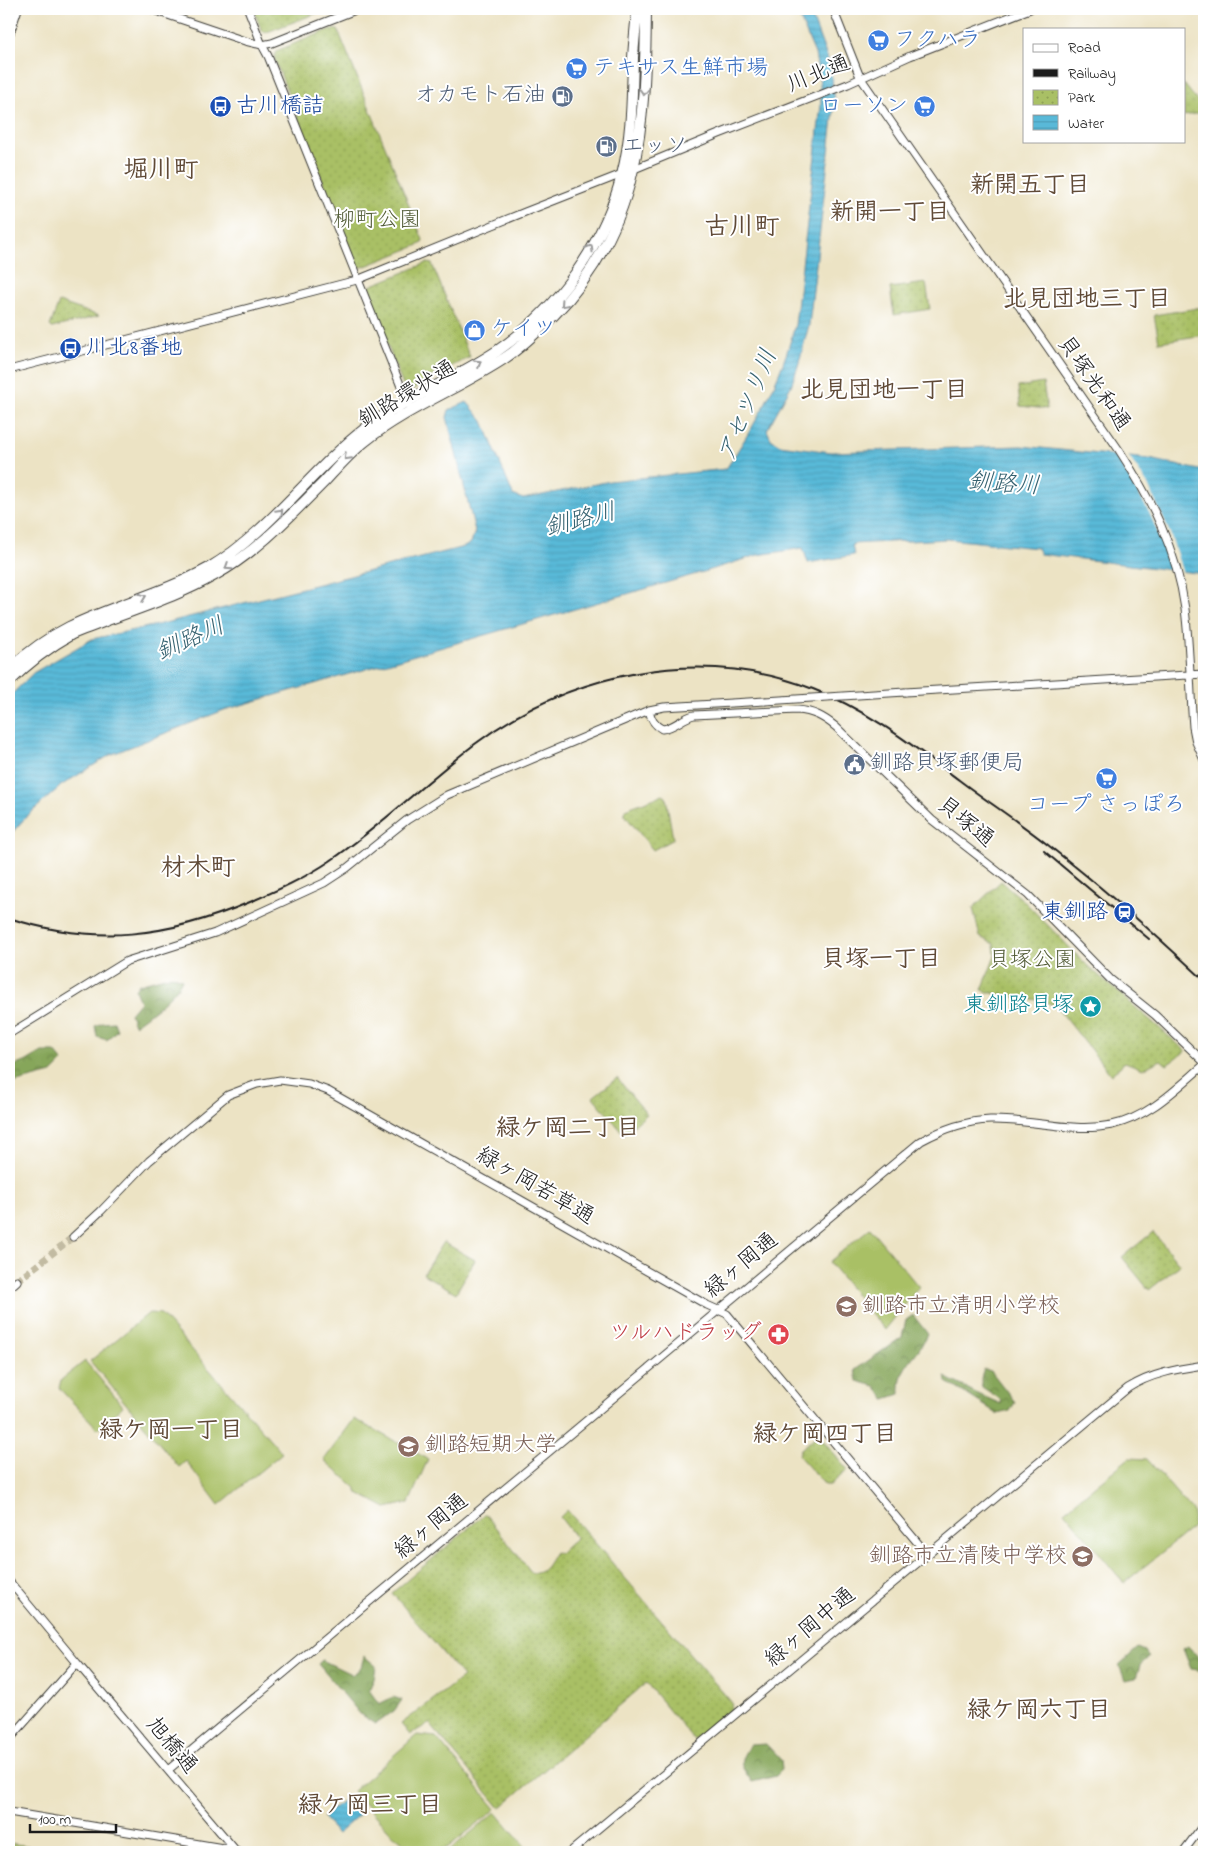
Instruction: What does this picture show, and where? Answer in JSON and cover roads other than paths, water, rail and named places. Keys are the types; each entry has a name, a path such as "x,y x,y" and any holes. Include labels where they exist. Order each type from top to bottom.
{"highway":[{"name":"釧路環状通","path":"9,682 27,665 73,634 178,594 216,575 238,561 274,531 363,443 409,407 492,354 525,330 540,316 565,287 584,259 605,222 622,174 631,121 637,9"},
{"name":"釧路環状通","path":"9,669 38,646 68,628 174,586 221,560 249,540 276,516 356,436 371,424 481,373 508,356 531,337 564,304 594,264 624,204 634,168 644,94 646,9"}],"street":[{"path":"9,36 18,9"},
{"path":"150,9 245,41 262,44 272,43 358,9"},
{"path":"248,9 409,407"},
{"name":"貝塚光和通","path":"833,9 860,78 1119,450 1161,522 1178,576 1185,607 1190,675"},
{"name":"川北通","path":"9,370 357,280 848,84 1030,9"},
{"path":"9,1034 127,961 215,933 324,883 347,868 407,820 448,795 649,710 664,707 1204,674"},
{"path":"1190,675 1193,727 1196,742 1204,760"},
{"name":"貝塚通","path":"649,710 657,727 662,729 672,726 685,717 694,715 796,710 823,716 932,820 1028,895 1110,979 1155,1015 1204,1064"},
{"name":"緑ヶ岡通","path":"168,1770 921,1141 935,1133 967,1123 991,1120 1081,1128 1113,1125 1154,1107 1204,1064"},
{"name":"緑ヶ岡若草通","path":"73,1237 149,1161 228,1095 240,1089 267,1082 292,1081 309,1084 338,1095 707,1305 727,1314 927,1554"},
{"path":"9,1288 18,1281"},
{"name":"緑ヶ岡中通","path":"570,1852 1128,1388 1157,1374 1204,1365"},
{"name":"旭橋通","path":"9,1581 236,1851"},
{"path":"9,1740 77,1663"},
{"path":"9,1812 236,1851"},
{"path":"1183,1852 1204,1824"}],"water":[{"name":"釧路川","path":"796,9 809,9 830,65 835,101 809,325 791,386 767,430 771,439 780,445 831,452 1021,446 1149,459 1204,471 1204,574 1040,554 1037,548 947,539 852,544 854,555 808,563 803,548 758,555 224,710 110,755 62,785 25,818 9,836 9,697 33,673 92,639 157,625 464,547 471,543 475,531 447,417 449,410 467,402 483,421 513,495 523,499 610,481 726,469 767,400 782,365 795,325 821,105 820,83 815,54"},
{"path":"348,1796 362,1812 337,1834 323,1817"}],"tunnel":[{"path":"17,1281 73,1237"}],"railway":[{"path":"9,918 41,927 71,932 131,934 160,930 220,914 281,888 321,867 367,833 475,744 512,719 552,699 594,683 637,673 681,668 726,669 770,676 813,689 852,707 889,729 1026,828 1068,861 1128,911 1204,980"},
{"path":"1044,851 1149,939"}],"place":[{"name":"フクハラ","path":"878,41"},
{"name":"テキサス生鮮市場","path":"577,69"},
{"name":"オカモト石油","path":"562,96"},
{"name":"古川橋詰","path":"220,107"},
{"name":"ローソン","path":"924,107"},
{"name":"エッソ","path":"606,147"},
{"name":"ケイツ","path":"475,330"},
{"name":"川北8番地","path":"70,349"},
{"name":"釧路貝塚郵便局","path":"854,764"},
{"name":"コープ さっぽろ","path":"1106,778"},
{"name":"東釧路","path":"1124,913"},
{"name":"東釧路貝塚","path":"1090,1006"},
{"name":"釧路市立清明小学校","path":"846,1307"},
{"name":"ツルハドラッグ","path":"778,1334"},
{"name":"釧路短期大学","path":"409,1446"},
{"name":"釧路市立清陵中学校","path":"1083,1557"}],"district":[{"name":"堀川町","path":"161,171"},
{"name":"新開五丁目","path":"1030,186"},
{"name":"新開一丁目","path":"890,213"},
{"name":"古川町","path":"742,228"},
{"name":"北見団地三丁目","path":"1087,300"},
{"name":"北見団地一丁目","path":"884,391"},
{"name":"材木町","path":"198,869"},
{"name":"貝塚一丁目","path":"881,960"},
{"name":"緑ケ岡二丁目","path":"568,1129"},
{"name":"緑ケ岡一丁目","path":"171,1431"},
{"name":"緑ケ岡四丁目","path":"825,1435"},
{"name":"緑ケ岡六丁目","path":"1039,1711"},
{"name":"緑ケ岡三丁目","path":"370,1806"}],"park label":[{"name":"柳町公園","path":"377,221"},
{"name":"貝塚公園","path":"1032,961"}],"water label":[{"name":"アセツリ川","path":"749,406"}]}
